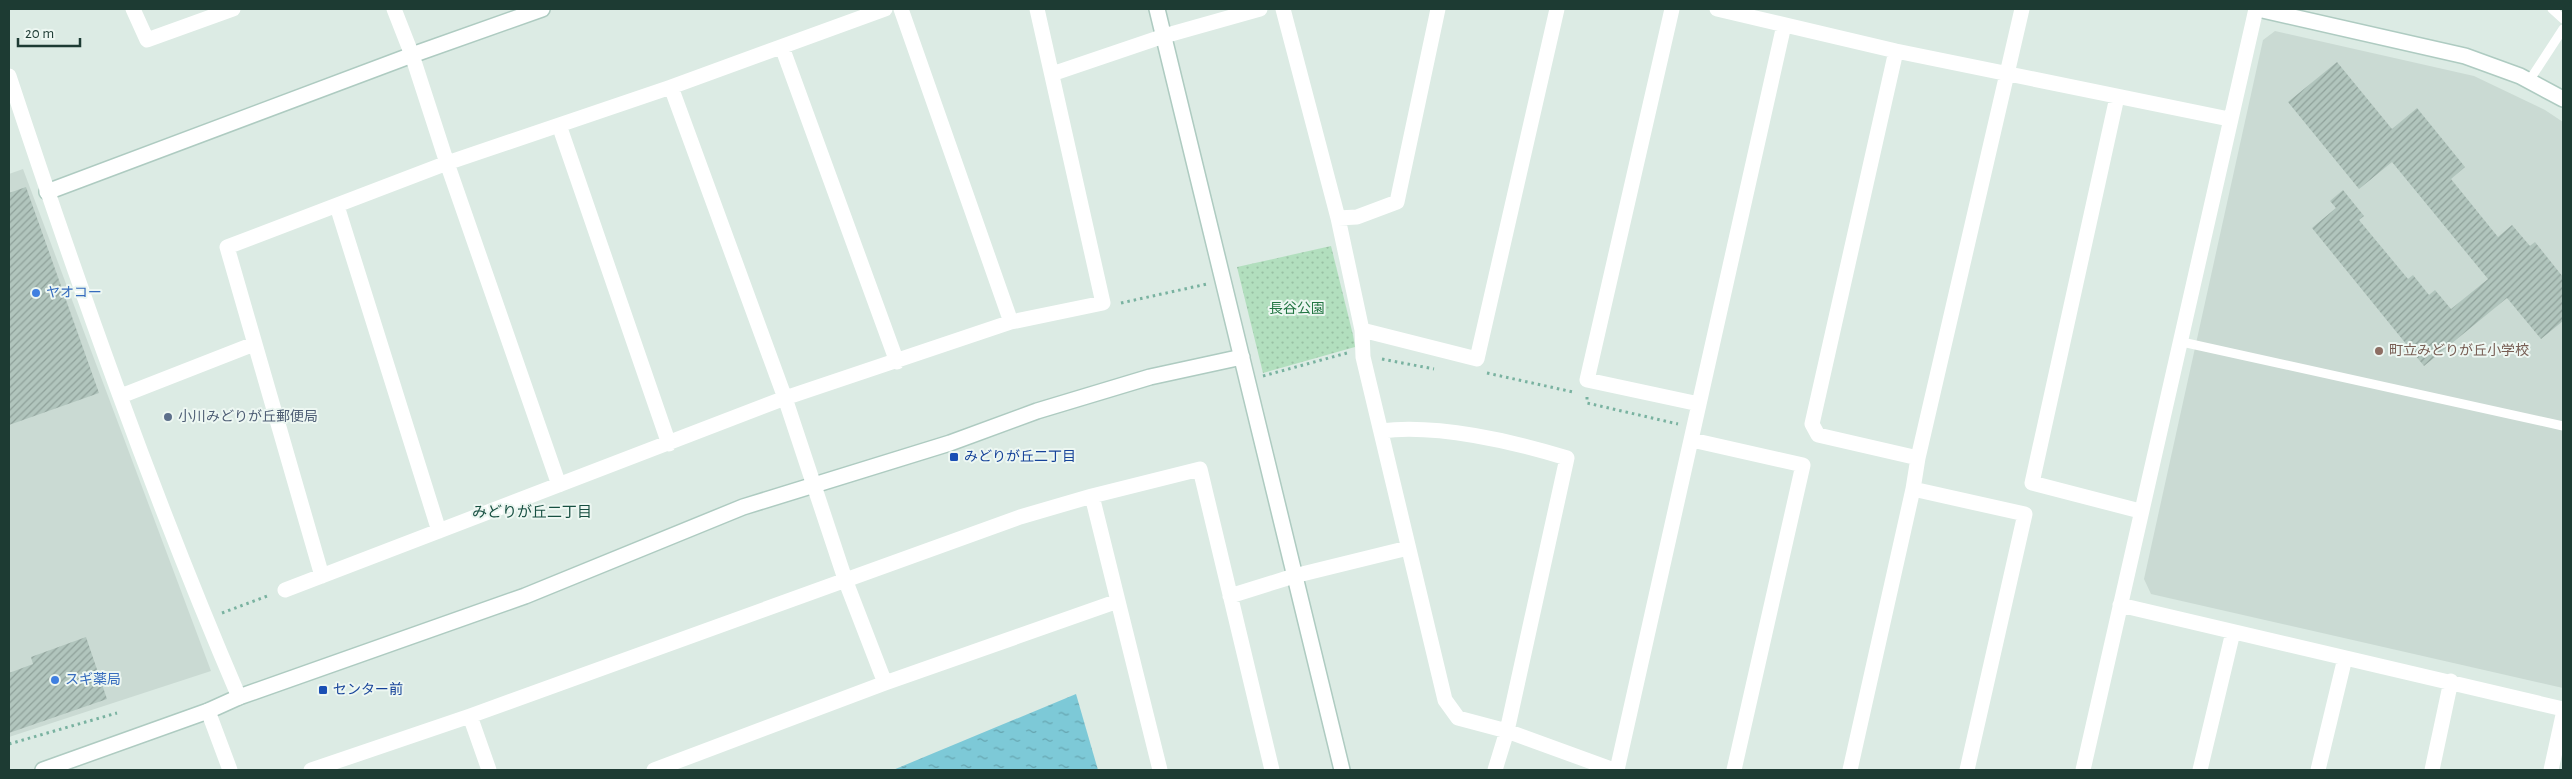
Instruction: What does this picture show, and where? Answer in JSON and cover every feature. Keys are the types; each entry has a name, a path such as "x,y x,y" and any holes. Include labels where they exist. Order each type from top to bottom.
{"street":[{"path":"133,9 147,40 233,9"},
{"path":"394,9 412,55 447,163 560,485"},
{"path":"47,192 412,55 542,9"},
{"path":"322,576 227,247 447,163 671,87 885,9"},
{"path":"901,9 1011,322"},
{"path":"285,590 785,398 897,362 1011,322 1103,303 1037,9"},
{"path":"1157,9 1342,770"},
{"path":"1052,74 1164,36 1260,9"},
{"path":"1283,9 1338,218 1362,330 1364,357 1445,700 1458,718 1507,731 1616,770 1692,440 1784,25"},
{"path":"1338,218 1357,217 1397,202 1438,9"},
{"path":"1362,330 1477,360 1557,9"},
{"path":"1672,9 1587,380 1699,404"},
{"path":"1717,9 1896,51 2008,72 2117,97 2229,119"},
{"path":"1850,770 1914,489 1918,458 2022,9"},
{"path":"2083,770 2140,511 2182,342 2229,119 2257,9 2465,56 2529,81 2563,99"},
{"path":"782,46 897,362"},
{"path":"1896,51 1812,424 1818,435 1918,458"},
{"path":"9,76 47,192 121,396 206,619 239,697"},
{"path":"671,87 785,398 846,582 885,683"},
{"path":"2117,97 2032,484 2140,511"},
{"path":"559,125 669,444"},
{"path":"337,206 440,531"},
{"path":"121,396 254,344"},
{"path":"43,770 239,697 525,596 718,517 959,440 1037,411 1150,377 1242,358"},
{"path":"1381,432 1405,428 1514,442 1567,458 1507,731 1496,770"},
{"path":"1692,440 1803,466 1734,770"},
{"path":"311,770 470,716 846,582 1020,517 1092,496 1200,469 1272,770"},
{"path":"1914,489 2025,514 1967,770"},
{"path":"1092,496 1160,770"},
{"path":"1230,596 1294,576 1408,548"},
{"path":"654,770 885,683 1118,601"},
{"path":"2120,605 2451,681 2563,709"},
{"path":"2200,770 2233,632"},
{"path":"2318,770 2345,658"},
{"path":"2432,770 2451,681"},
{"path":"208,710 230,770"},
{"path":"2551,770 2563,715"},
{"path":"470,716 489,770"}],"lane":[{"path":"2552,9 2563,19"},
{"path":"2529,81 2563,29"},
{"path":"2182,342 2563,426"}],"path":[{"path":"1103,303 1115,304 1224,281"},
{"path":"206,619 285,590"},
{"path":"9,744 117,712"}],"shaded area":[{"name":"町立みどりが丘小学校","path":"2275,31 2474,76 2545,110 2563,122 2563,688 2151,594 2144,579 2263,40"},
{"path":"23,169 211,671 9,737 9,174"}],"green space":[{"name":"長谷公園","path":"1331,246 1355,347 1263,373 1237,267"}],"water":[{"path":"1076,694 1098,770 893,770"}],"building":[{"path":"2337,62 2392,129 2417,108 2465,167 2451,179 2498,237 2512,225 2530,246 2535,242 2563,277 2563,321 2541,339 2507,298 2424,366 2312,228 2336,208 2330,201 2343,190 2364,216 2359,220 2408,279 2413,275 2429,295 2435,290 2451,309 2488,279 2392,162 2359,189 2288,102"},
{"name":"ヤオコー","path":"26,187 99,393 9,425 9,193"},
{"name":"スギ薬局","path":"86,637 107,699 9,733 9,673 33,664 31,657"}],"place":[{"name":"ヤオコー","path":"36,293"},
{"name":"町立みどりが丘小学校","path":"2379,351"},
{"name":"小川みどりが丘郵便局","path":"168,417"},
{"name":"みどりが丘二丁目","path":"954,457"},
{"name":"スギ薬局","path":"55,680"},
{"name":"センター前","path":"323,690"}],"district":[{"name":"みどりが丘二丁目","path":"532,512"}]}
